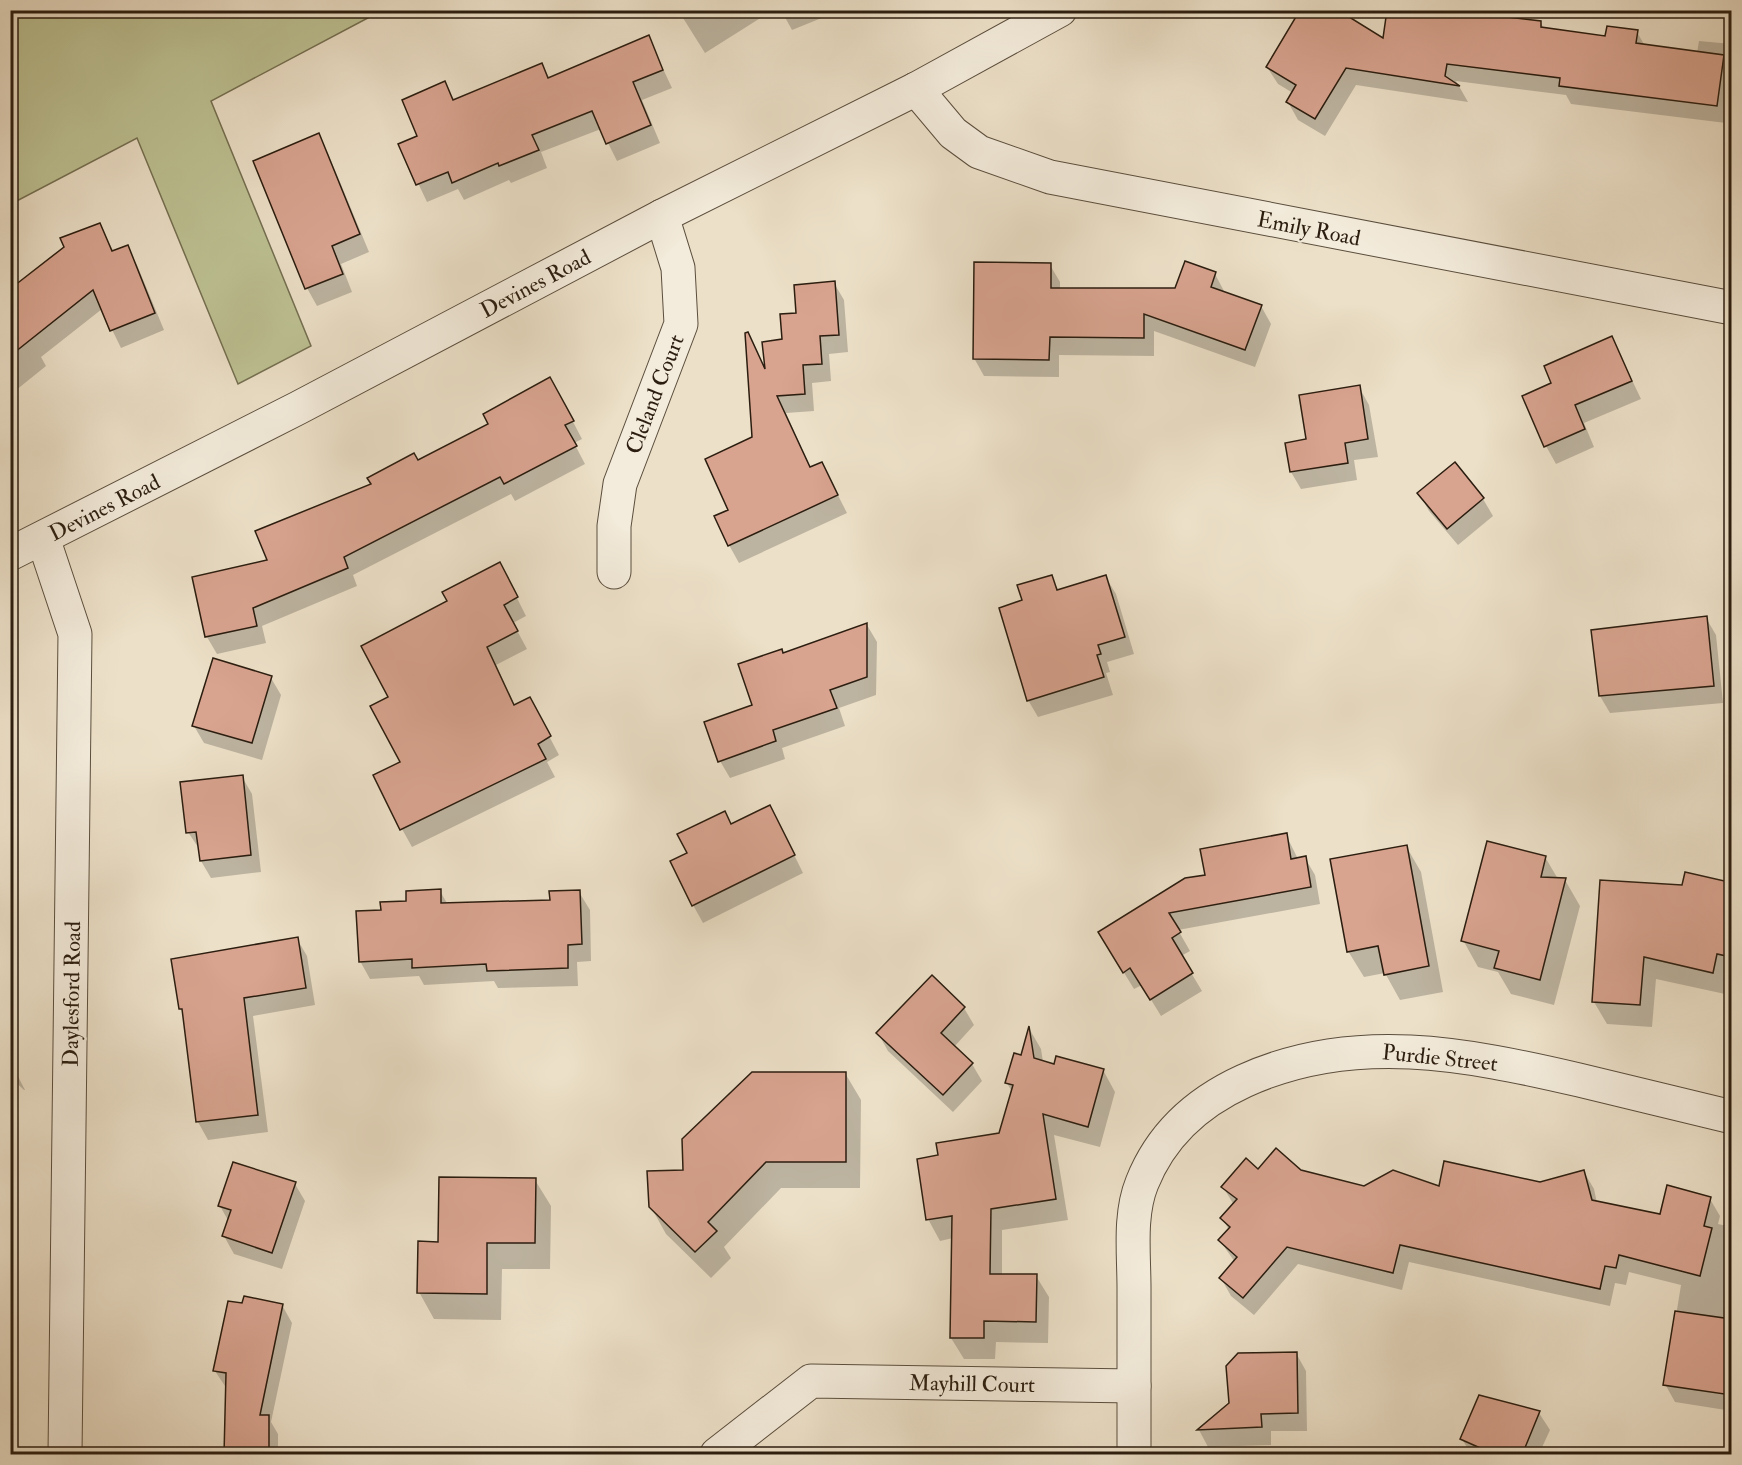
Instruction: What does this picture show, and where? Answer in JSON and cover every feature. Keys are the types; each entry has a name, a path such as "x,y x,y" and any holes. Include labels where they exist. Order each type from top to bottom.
{"street":[{"name":"Devines Road","path":"10,555 298,408 662,216 916,88 1060,10"},
{"name":"Emily Road","path":"916,88 954,133 979,153 1050,177 1731,308"},
{"name":"Cleland Court","path":"614,572 614,526 620,484 681,324 678,268 662,216"},
{"name":"Daylesford Road","path":"43,538 75,634 65,1455"},
{"name":"Purdie Street","path":"1134,1455 1134,1226 1141,1184 1160,1148 1185,1118 1220,1092 1257,1075 1350,1051 1404,1049 1517,1065 1731,1117"},
{"name":"Mayhill Court","path":"717,1455 811,1381 1134,1386"}],"green space":[{"path":"11,10 381,11 211,101 311,346 238,384 137,138 11,204"}],"building":[{"path":"1300,10 1338,10 1383,38 1387,10 1508,10 1508,17 1541,21 1541,27 1605,36 1607,26 1638,30 1636,43 1724,55 1717,106 1559,86 1560,78 1447,64 1445,76 1460,86 1346,68 1315,119 1286,102 1296,85 1266,67"},
{"path":"649,35 663,70 633,82 651,125 606,144 592,111 532,135 539,150 499,166 498,163 452,183 448,172 416,185 398,144 417,136 402,100 445,81 453,100 542,63 548,78"},
{"path":"319,133 360,234 332,246 343,274 305,289 253,161"},
{"path":"100,223 112,251 128,245 155,313 110,331 93,290 10,356 10,289 64,247 60,238"},
{"path":"1185,261 1216,272 1211,287 1262,305 1245,350 1144,314 1144,338 1050,337 1049,360 973,359 974,262 1051,263 1051,288 1175,288"},
{"path":"835,281 839,335 820,336 822,364 803,365 805,394 777,396 810,467 822,462 838,495 728,546 714,516 728,510 705,459 752,437 745,333 748,332 765,369 762,342 782,339 780,314 796,313 794,285"},
{"path":"1612,336 1632,381 1575,405 1585,429 1544,447 1522,396 1551,383 1544,366"},
{"path":"550,377 574,421 565,425 577,446 504,484 500,477 344,557 348,568 253,608 257,626 205,637 192,577 267,560 255,531 371,484 367,478 414,453 418,460 488,424 483,414"},
{"path":"1360,385 1368,439 1345,443 1348,463 1290,472 1285,443 1306,439 1299,395"},
{"path":"1455,462 1484,498 1447,529 1417,493"},
{"path":"500,562 518,597 504,605 518,631 487,647 514,705 530,697 551,736 538,744 546,759 400,830 373,775 400,762 370,706 388,697 361,646 447,601 442,592"},
{"path":"1052,575 1057,590 1106,575 1125,637 1098,645 1101,654 1097,655 1104,677 1027,701 999,608 1022,600 1017,585"},
{"path":"1707,616 1714,686 1599,696 1591,630"},
{"path":"867,623 867,677 830,690 837,708 773,730 776,741 718,762 704,722 752,705 738,664 782,649 783,653"},
{"path":"213,658 272,676 252,743 192,726"},
{"path":"243,775 251,855 200,861 196,832 186,833 180,782"},
{"path":"770,805 795,855 692,906 670,861 687,853 677,834 725,811 731,824"},
{"path":"1287,833 1291,859 1306,856 1311,887 1169,913 1181,932 1172,938 1193,973 1150,1000 1130,968 1123,973 1098,932 1185,878 1205,875 1200,849"},
{"path":"1487,841 1546,856 1541,877 1566,878 1540,980 1494,968 1499,951 1461,941"},
{"path":"1407,845 1429,966 1384,975 1378,946 1347,952 1330,859"},
{"path":"1685,872 1729,882 1726,897 1731,898 1731,957 1717,954 1713,973 1644,957 1640,1005 1592,1002 1600,880 1682,885"},
{"path":"441,889 441,903 550,900 549,891 580,890 582,944 568,945 568,968 487,971 486,964 412,968 412,959 359,962 356,911 381,910 380,902 406,901 406,891"},
{"path":"298,937 306,988 244,998 258,1115 196,1122 182,1009 179,1009 171,959"},
{"path":"932,975 965,1007 941,1033 973,1063 943,1095 876,1033"},
{"path":"1029,1026 1034,1058 1054,1064 1056,1056 1104,1069 1088,1127 1043,1114 1056,1199 991,1209 990,1274 1037,1274 1036,1322 984,1321 984,1338 950,1338 952,1216 926,1220 917,1159 938,1155 936,1143 999,1133 1013,1085 1005,1083 1014,1053 1021,1055"},
{"path":"752,1072 846,1072 846,1162 766,1162 708,1222 717,1231 695,1252 649,1207 647,1171 683,1170 682,1139"},
{"path":"1276,1148 1301,1170 1364,1186 1393,1170 1439,1186 1444,1161 1540,1182 1584,1170 1592,1200 1660,1214 1667,1185 1711,1197 1704,1226 1712,1228 1700,1276 1619,1255 1616,1268 1605,1266 1600,1289 1400,1245 1393,1273 1287,1247 1243,1298 1219,1278 1237,1257 1218,1240 1230,1227 1220,1218 1237,1199 1221,1187 1246,1158 1258,1169"},
{"path":"233,1162 296,1182 272,1253 222,1236 231,1210 218,1206"},
{"path":"439,1177 536,1178 535,1243 487,1243 487,1294 417,1293 418,1241 438,1242"},
{"path":"244,1296 283,1304 260,1415 269,1415 269,1455 224,1455 226,1373 213,1371 228,1301 242,1303"},
{"path":"1675,1311 1731,1319 1731,1395 1663,1385"},
{"path":"1297,1352 1298,1413 1261,1414 1262,1427 1197,1430 1229,1403 1226,1366 1238,1353"},
{"path":"1479,1395 1540,1411 1522,1455 1496,1455 1460,1439"}]}
